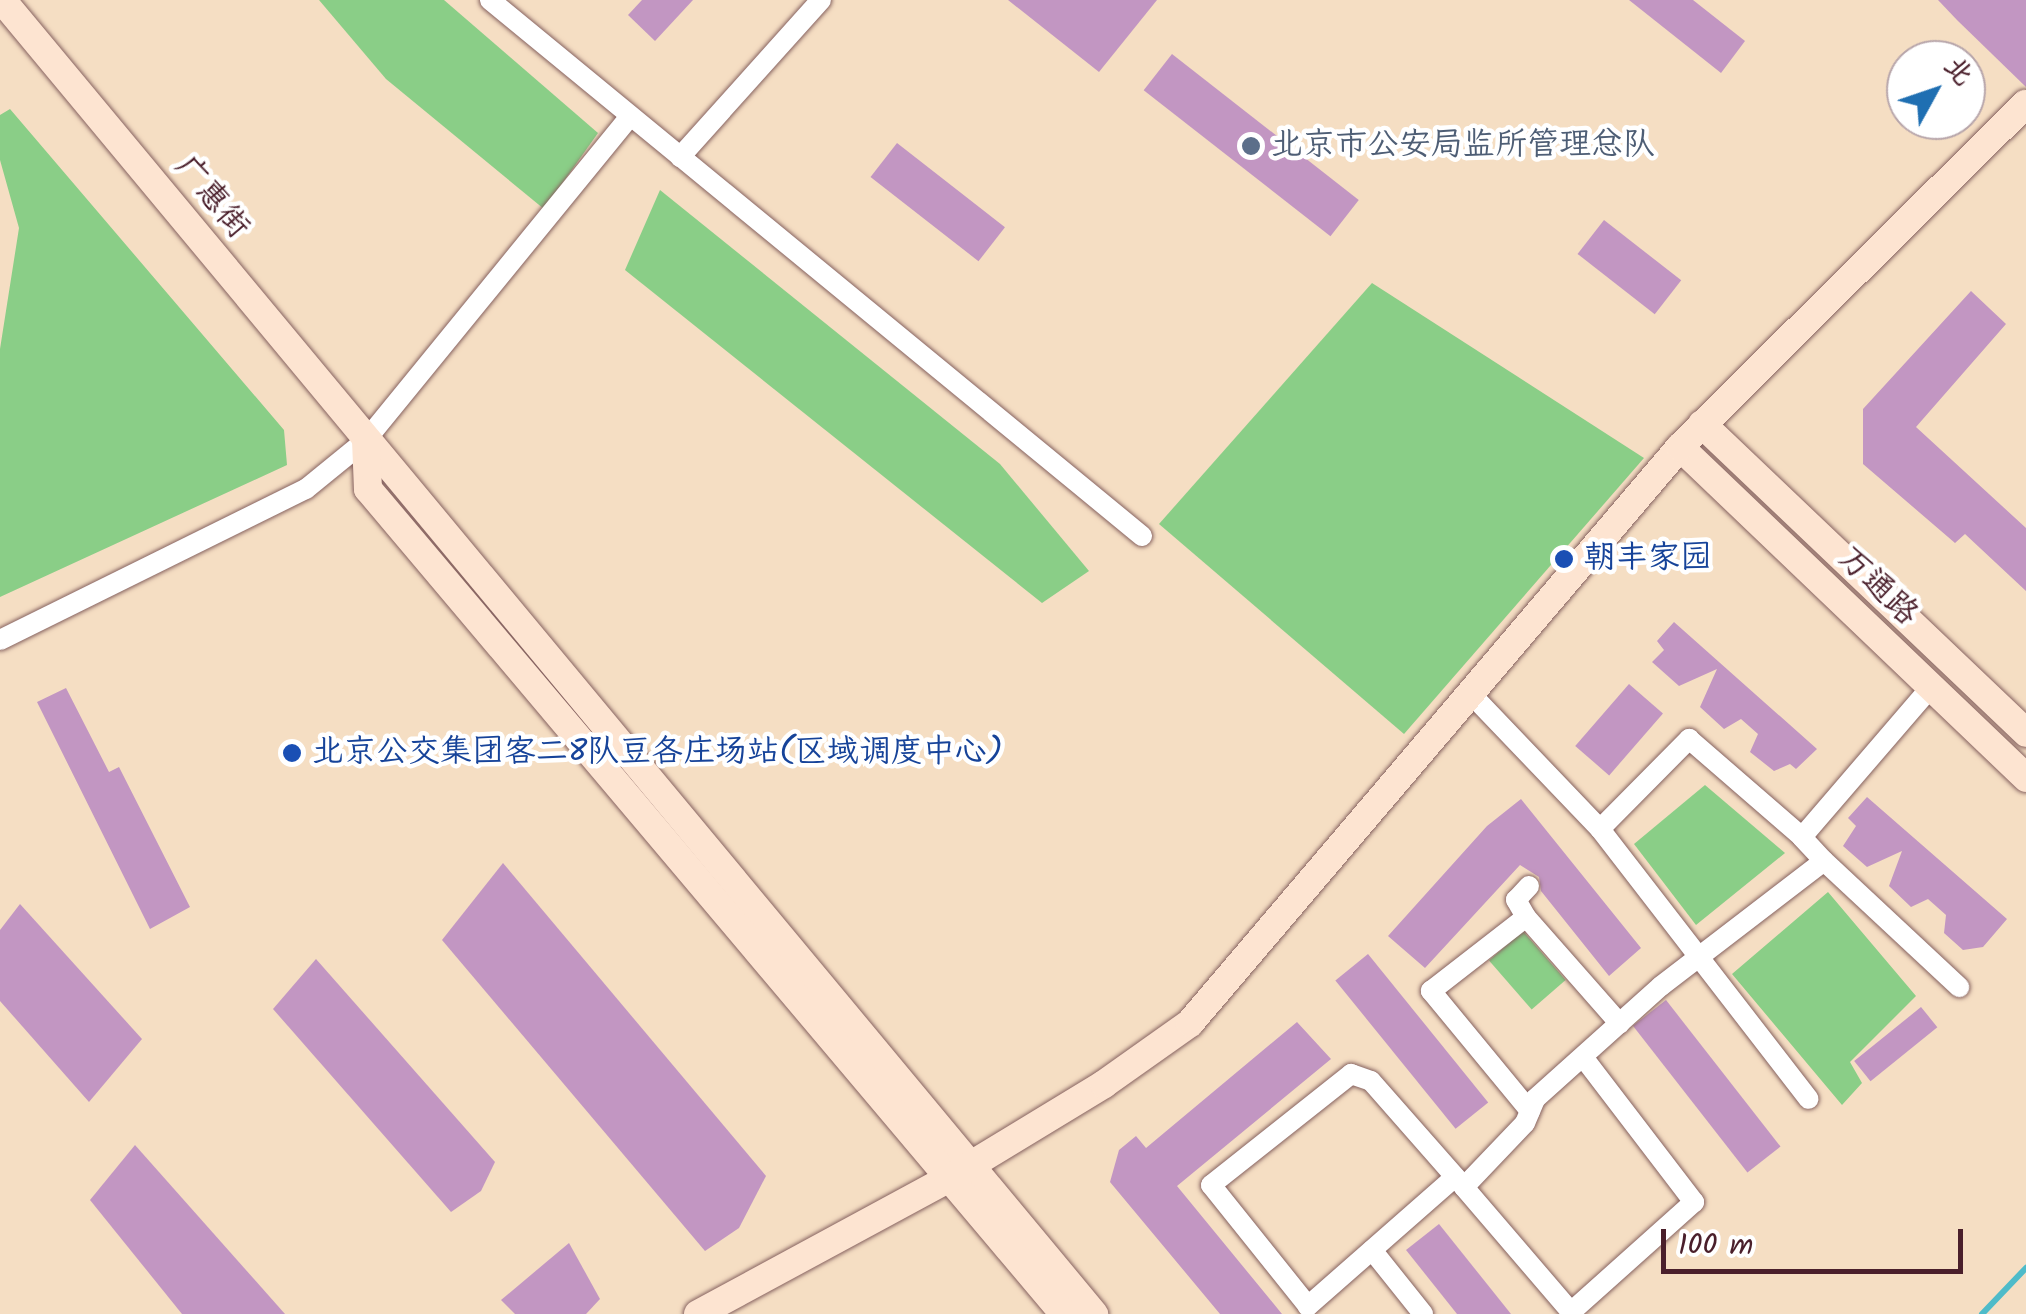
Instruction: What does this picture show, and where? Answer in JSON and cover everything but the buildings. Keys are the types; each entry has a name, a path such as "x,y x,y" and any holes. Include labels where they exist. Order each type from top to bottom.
{"street":[{"name":"广惠街","path":"2,0 366,440"},
{"path":"490,0 1142,536"},
{"path":"680,156 821,0"},
{"path":"698,1314 959,1172 1190,1023 1680,447 2026,104"},
{"path":"0,640 306,489 366,440 630,116"},
{"name":"万通路","path":"1702,424 2026,732"},
{"path":"366,440 368,489 959,1172 1094,1314"},
{"name":"万通路","path":"1680,447 2026,778"},
{"path":"1802,837 1931,687"},
{"path":"1471,694 1600,829 1809,1099"},
{"path":"1600,829 1689,739 1802,837 1959,987"},
{"path":"1582,1058 1690,1191 1694,1202 1686,1214 1571,1312 1459,1182 1371,1081 1351,1074 1211,1185 1308,1306 1459,1182 1582,1058 1620,1024 1824,861"},
{"path":"1529,886 1516,900 1526,917 1620,1024"},
{"path":"1526,917 1430,991 1530,1111"},
{"path":"959,1172 1064,1314"},
{"path":"1372,1250 1423,1314"}],"green space":[{"path":"319,0 444,0 598,133 544,209 386,79"},
{"path":"10,109 284,430 287,465 0,597 0,349 19,228 0,160 0,115"},
{"path":"660,190 1000,464 1089,571 1042,603 625,270"},
{"path":"1372,283 1644,458 1404,734 1159,524"},
{"path":"1705,785 1785,853 1696,925 1634,844"},
{"path":"1828,892 1916,996 1850,1062 1862,1083 1842,1105 1732,974"},
{"path":"1523,931 1566,980 1532,1010 1489,961"}],"waterway":[{"path":"1982,1314 2026,1268"}],"place":[{"name":"北京市公安局监所管理总队","path":"1251,146"},
{"name":"朝丰家园","path":"1564,559"},
{"name":"北京公交集团客二8队豆各庄场站(区域调度中心)","path":"292,753"}]}
